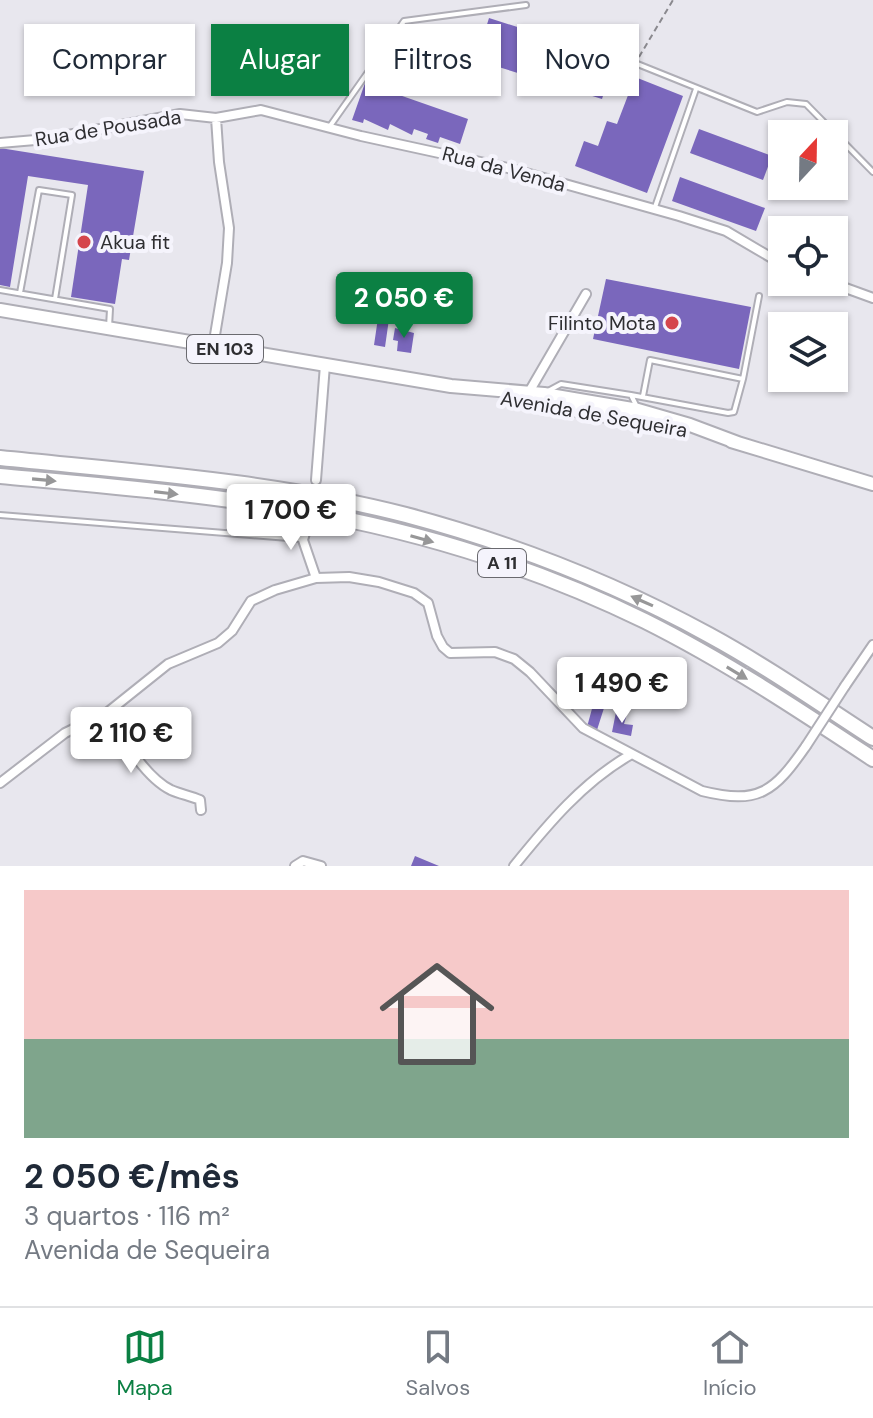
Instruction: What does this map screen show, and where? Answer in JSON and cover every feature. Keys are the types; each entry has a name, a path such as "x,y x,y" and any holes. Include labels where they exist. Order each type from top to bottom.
{"highway":[{"name":"A 11","path":"0,458 249,486 326,498 406,515 504,545 578,573 684,622 780,678 873,738"},
{"name":"A 11","path":"0,476 244,502 326,515 408,534 497,561 587,596 667,633 800,711 873,759"}],"main road":[{"name":"Avenida de Sequeira","path":"0,310 451,386 595,412 738,443"},
{"name":"Avenida de Sequeira","path":"451,386 544,394 557,392 638,410 873,484"}],"street":[{"name":"Rua da Venda","path":"216,118 261,110 508,168 726,231 768,256"},
{"name":"Rua de Pousada","path":"0,143 47,139 180,114 216,118"},
{"path":"213,347 227,263 229,228 216,118"},
{"path":"848,288 873,296"},
{"path":"529,392 586,294"},
{"path":"316,480 325,365"},
{"path":"307,526 303,540 316,578"},
{"path":"0,783 65,733 108,712 168,664 218,643 232,631 251,601 316,578 349,577 414,593 428,603 437,636 450,653 495,652 514,659 583,728 702,791 721,795 749,796 784,778 873,645"},
{"path":"108,712 125,744 147,769 171,790 200,800 201,810"},
{"path":"514,866 561,811 606,769 630,755"},
{"path":"295,866 303,861 321,866"}],"lane":[{"path":"329,128 404,21 526,5"},
{"path":"639,65 757,112 787,102 806,104 873,172"},
{"path":"654,210 696,89"},
{"path":"20,293 39,190 72,195 55,299"},
{"path":"0,290 110,309 109,329"},
{"path":"578,409 557,392 561,384 734,412 738,407 759,296"},
{"path":"643,396 650,360 743,379"},
{"path":"595,412 627,414 638,410 631,395"},
{"path":"0,515 303,540"}],"path":[{"path":"639,56 673,0"}],"building":[{"path":"489,18 517,27 517,73 501,68 501,24 487,24"},
{"path":"639,79 683,96 647,193 575,166 584,141 598,146 607,121 617,124 628,96 639,96"},
{"path":"365,83 365,96 402,96 468,119 460,144 440,137 438,143 426,139 428,134 414,129 412,135 390,124 388,130 364,119 363,123 352,120"},
{"path":"699,129 768,155 768,167 763,180 690,153"},
{"path":"0,148 144,171 129,260 122,259 115,304 71,297 88,185 28,176 10,287 0,285"},
{"path":"680,177 765,208 756,231 672,201"},
{"name":"Filinto Mota","path":"606,279 751,307 739,369 593,339"},
{"path":"378,318 389,319 385,347 374,345"},
{"path":"395,328 414,333 411,353 397,351 398,341 393,340"},
{"path":"593,705 604,708 597,730 587,727"},
{"path":"616,712 627,714 624,724 633,725 631,736 612,732"},
{"path":"415,856 439,866 411,866"}],"tunnel":[{"path":"309,515 316,480"}],"place":[{"name":"Akua fit","path":"84,242"},
{"name":"Filinto Mota","path":"672,323"}]}
